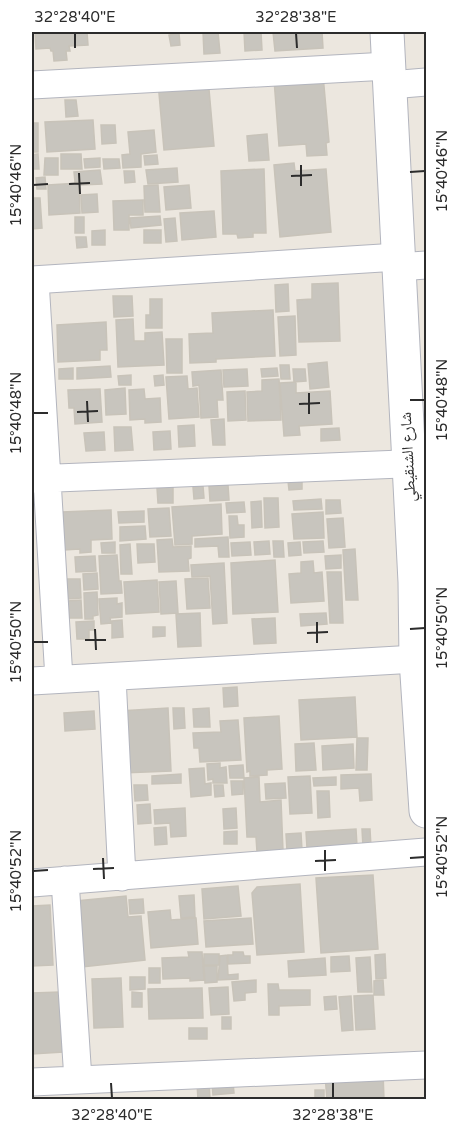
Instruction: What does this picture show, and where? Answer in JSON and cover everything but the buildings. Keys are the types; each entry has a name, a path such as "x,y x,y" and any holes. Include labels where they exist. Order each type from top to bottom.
{"street":[{"name":"شارع الشنقيطي","path":"387,32 389,76 408,263 417,463 415,582 426,811"},
{"path":"32,85 389,76 426,82"},
{"path":"59,679 38,479 33,280 408,263"},
{"path":"38,479 417,463"},
{"path":"32,681 420,670"},
{"path":"112,677 122,877"},
{"path":"32,883 426,852"},
{"path":"65,880 78,1080"},
{"path":"32,1082 426,1065"}]}
